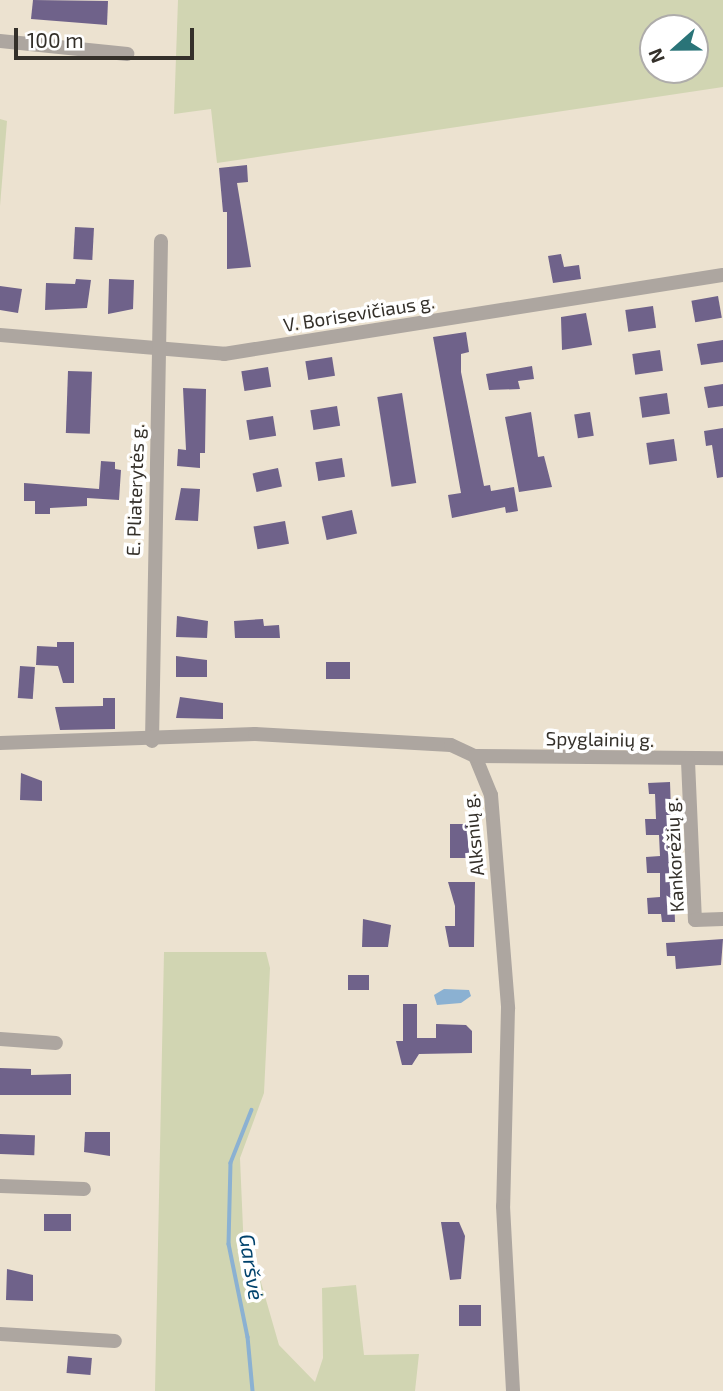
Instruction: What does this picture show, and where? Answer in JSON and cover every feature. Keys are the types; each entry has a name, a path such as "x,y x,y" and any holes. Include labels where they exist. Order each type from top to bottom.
{"street":[{"path":"0,41 127,54"},
{"name":"E. Pliaterytės g.","path":"152,741 161,241"},
{"name":"V. Borisevičiaus g.","path":"0,335 159,346 224,354 723,275"},
{"path":"0,743 152,741 255,734 354,737 451,746 475,756"},
{"name":"Spyglainių g.","path":"475,756 688,761 723,758"},
{"name":"Alksnių g.","path":"475,756 491,795 508,1008 503,1206 513,1391"},
{"name":"Kankorėžių g.","path":"688,761 695,920 723,919"},
{"path":"0,1039 56,1043"},
{"path":"0,1186 84,1189"},
{"path":"0,1334 116,1341"}],"green space":[{"path":"178,0 723,0 723,87 217,163 211,109 174,114"},
{"path":"0,119 7,121 0,206"},
{"path":"164,952 266,952 270,968 264,1093 240,1158 244,1252 258,1272 279,1345 315,1382 323,1358 322,1288 356,1285 364,1355 419,1354 415,1391 155,1391"}],"water":[{"path":"444,989 469,990 471,996 461,1003 437,1005 434,995"}],"building":[{"path":"33,0 108,1 107,25 31,19"},
{"path":"247,165 248,182 237,183 251,267 227,269 227,212 223,212 219,168"},
{"path":"75,227 94,228 92,260 73,259"},
{"path":"561,254 564,267 579,265 581,279 553,283 548,256"},
{"path":"76,279 91,280 87,308 45,310 46,283 75,284"},
{"path":"109,279 134,280 133,309 108,314"},
{"path":"0,286 22,289 18,313 0,310"},
{"path":"718,296 722,318 695,322 691,301"},
{"path":"653,306 656,328 628,332 625,310"},
{"path":"586,313 592,345 562,350 561,317"},
{"path":"466,332 469,352 461,354 461,372 484,486 490,485 491,491 514,487 518,511 506,513 505,507 452,518 448,495 461,493 433,337"},
{"path":"723,340 723,362 701,365 697,344"},
{"path":"660,350 663,371 635,375 632,354"},
{"path":"332,357 335,376 308,380 305,361"},
{"path":"532,366 534,379 518,381 520,389 489,390 486,374"},
{"path":"268,367 271,387 244,391 241,371"},
{"path":"68,371 92,372 90,434 66,433"},
{"path":"723,384 723,406 708,408 704,387"},
{"path":"183,388 206,389 205,453 200,453 200,468 177,466 178,449 186,450"},
{"path":"402,393 416,483 392,487 377,397"},
{"path":"667,393 670,414 642,418 639,397"},
{"path":"337,406 340,426 313,430 310,410"},
{"path":"531,412 538,457 544,456 552,487 519,492 505,417"},
{"path":"590,412 594,436 578,438 574,415"},
{"path":"273,416 276,436 249,440 246,420"},
{"path":"723,428 723,477 717,478 712,445 706,446 704,431"},
{"path":"674,439 677,461 649,465 646,443"},
{"path":"342,458 345,477 318,481 315,462"},
{"path":"101,461 115,462 115,469 121,470 119,500 87,498 87,506 50,508 50,514 35,514 35,501 24,501 24,483 99,489"},
{"path":"278,468 282,487 257,492 253,473"},
{"path":"181,488 200,489 198,521 175,520"},
{"path":"352,510 357,533 327,540 322,516"},
{"path":"285,521 289,544 257,549 253,527"},
{"path":"177,616 208,621 207,638 176,637"},
{"path":"263,619 264,626 279,625 280,638 235,638 234,621"},
{"path":"57,642 74,642 74,683 63,683 58,666 36,665 37,646 57,647"},
{"path":"176,656 207,660 207,677 176,677"},
{"path":"326,662 350,662 350,679 326,679"},
{"path":"20,666 35,667 33,699 18,698"},
{"path":"180,697 223,703 223,719 176,718"},
{"path":"103,698 115,698 115,729 60,730 55,707 103,706"},
{"path":"21,773 42,781 42,801 20,800"},
{"path":"670,782 675,922 662,922 661,914 648,914 647,898 660,897 660,873 647,873 646,857 660,856 659,835 646,835 645,819 656,819 655,794 649,794 648,783"},
{"path":"450,824 471,824 471,858 450,858"},
{"path":"448,882 475,882 474,947 449,947 445,926 455,926 455,906"},
{"path":"363,919 391,925 388,947 362,947"},
{"path":"723,939 721,965 676,969 675,956 667,956 666,943"},
{"path":"348,975 369,975 369,990 348,990"},
{"path":"403,1004 417,1004 417,1038 436,1038 436,1024 466,1025 472,1031 472,1053 419,1054 412,1065 402,1065 396,1041 403,1041"},
{"path":"0,1068 31,1069 31,1075 71,1074 71,1095 0,1095"},
{"path":"85,1132 110,1132 110,1156 84,1152"},
{"path":"0,1134 35,1135 34,1155 0,1154"},
{"path":"44,1214 71,1214 71,1231 44,1231"},
{"path":"441,1222 459,1222 465,1236 461,1279 450,1280"},
{"path":"7,1269 33,1275 33,1301 6,1300"},
{"path":"459,1305 481,1305 481,1326 459,1326"},
{"path":"68,1356 92,1358 90,1375 67,1373"}],"waterway":[{"name":"Garšvė","path":"252,1110 231,1163 229,1244 248,1337 253,1391"}]}
